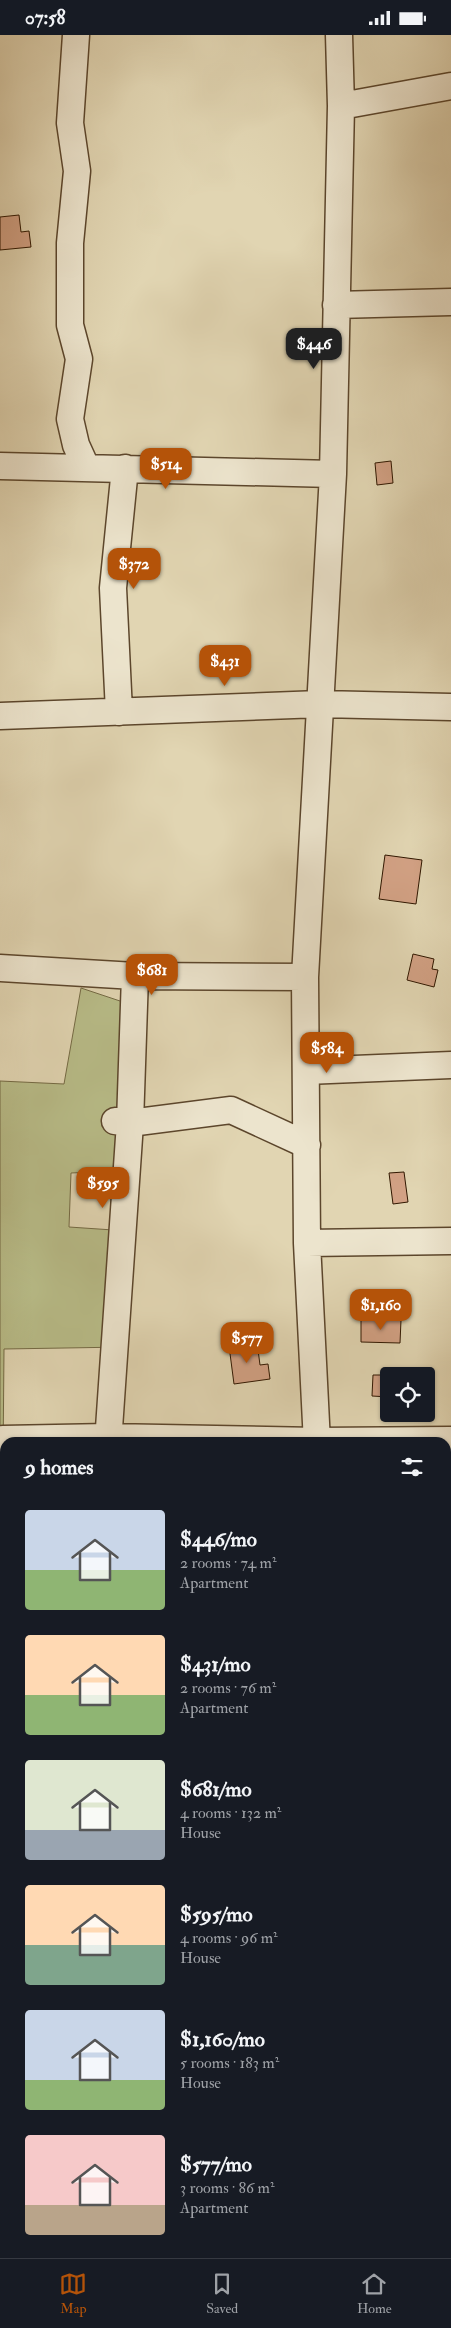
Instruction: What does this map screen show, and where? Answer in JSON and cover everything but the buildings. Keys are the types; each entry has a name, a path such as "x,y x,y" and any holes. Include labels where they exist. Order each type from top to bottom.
{"street":[{"path":"76,35 70,123 77,171 70,243 70,325 80,359 70,419 76,445 86,467"},
{"path":"317,1437 307,1243 305,977 333,474 341,106 339,35"},
{"path":"341,106 451,86"},
{"path":"336,305 451,302"},
{"path":"0,466 333,474"},
{"path":"119,712 113,588 125,468"},
{"path":"0,716 320,705 451,707"},
{"path":"0,968 135,975 305,977"},
{"path":"108,1437 122,1122 135,975"},
{"path":"306,1071 451,1065"},
{"path":"122,1122 231,1110 307,1145"},
{"path":"307,1243 451,1241"}],"green space":[{"path":"81,988 129,1004 115,1171 71,1173 69,1227 128,1231 125,1347 4,1349 3,1437 0,1437 0,1081 64,1084"}]}
